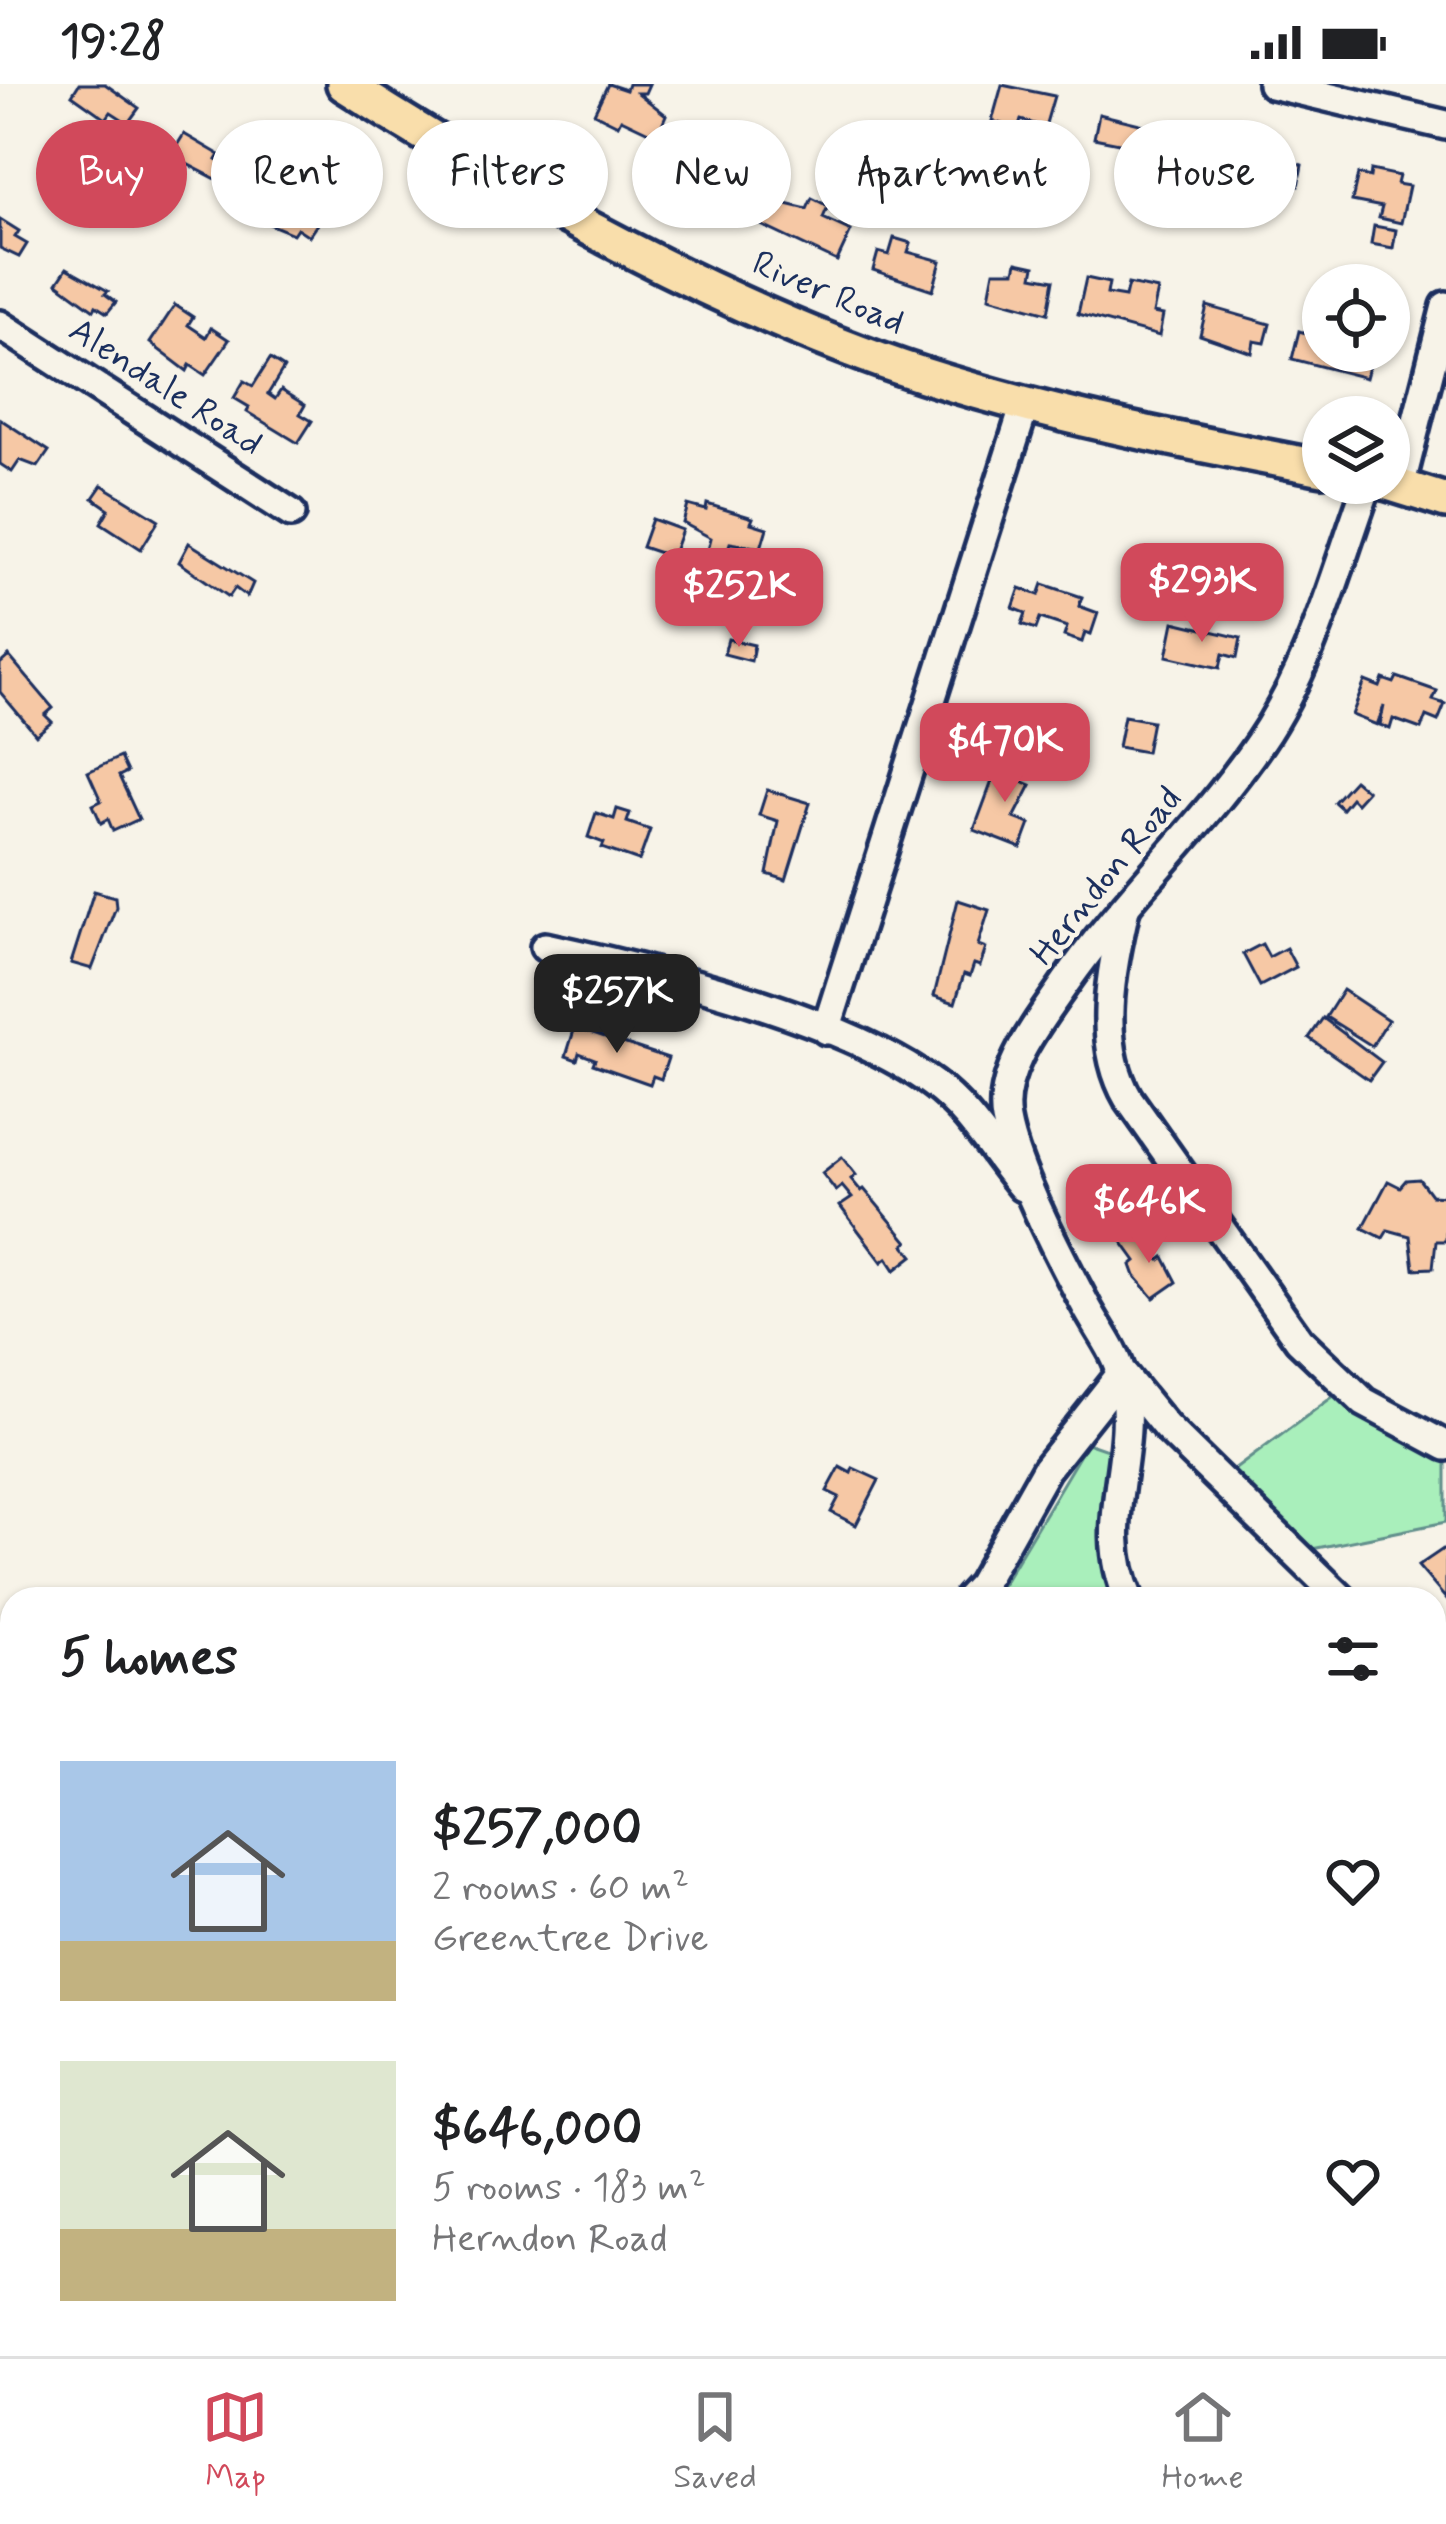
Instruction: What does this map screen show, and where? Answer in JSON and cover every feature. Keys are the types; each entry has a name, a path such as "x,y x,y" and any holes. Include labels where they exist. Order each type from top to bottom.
{"main road":[{"name":"River Road","path":"344,84 451,149 744,304 830,342 1025,405 1302,464"},
{"path":"1410,491 1446,502"}],"street":[{"path":"1272,84 1446,125"},
{"name":"Herndon Road","path":"1410,411 1446,306"},
{"name":"Alendale Road","path":"0,325 291,513"},
{"path":"826,1030 1025,405"},
{"name":"Herndon Road","path":"1125,1587 1112,1551 1125,1454 1122,1373 1056,1250 1006,1121 1007,1087 1050,1006 1126,904 1211,805 1282,706 1376,504"},
{"path":"1126,904 1109,1001 1113,1065 1128,1098 1299,1340 1364,1402 1446,1446"},
{"path":"545,947 749,1003 872,1048 934,1084 957,1104 1041,1209"},
{"path":"979,1587 1046,1468 1122,1373 1166,1427 1330,1587"}],"green space":[{"path":"1335,1395 1446,1447 1446,1522 1307,1550 1234,1470"},
{"path":"1087,1443 1113,1452 1117,1587 1001,1587"}],"building":[{"path":"79,84 105,84 139,108 130,120 111,112 106,119 72,95"},
{"path":"608,84 626,90 628,84 649,84 645,93 638,93 666,115 664,120 632,120 632,124 621,119 618,125 594,113"},
{"path":"1002,85 1054,96 1047,120 992,120"},
{"path":"1099,114 1124,120 1114,120 1114,142 1094,138"},
{"path":"187,136 211,150 211,176 187,164"},
{"path":"1371,170 1399,176 1397,184 1409,186 1401,223 1379,218 1382,207 1352,201 1358,174 1370,177"},
{"path":"815,200 815,228 851,231 837,261 767,228 791,228 791,205 807,209"},
{"path":"0,219 19,231 15,237 27,244 19,257 0,248"},
{"path":"1374,226 1396,230 1393,248 1371,244"},
{"path":"894,238 911,243 908,252 941,261 933,290 873,270 878,252 889,255"},
{"path":"1017,262 1035,266 1033,276 1054,280 1048,313 989,297 994,271 1015,271"},
{"path":"67,268 108,291 105,294 116,302 107,313 96,306 94,310 57,283"},
{"path":"1086,278 1109,283 1107,294 1125,297 1128,284 1158,290 1153,313 1163,315 1159,336 1078,314"},
{"path":"175,305 193,317 188,325 206,337 211,328 229,340 205,375 190,365 187,371 150,343"},
{"path":"1207,306 1270,324 1265,343 1254,341 1252,353 1200,335"},
{"path":"1299,331 1302,332 1302,362 1292,359"},
{"path":"270,359 284,368 268,394 275,399 281,390 305,405 300,414 312,421 298,443 247,412 249,407 234,398 244,381 253,386"},
{"path":"0,419 49,451 38,467 20,460 12,472 0,464"},
{"path":"102,485 159,520 141,549 101,523 109,509 93,498"},
{"path":"707,504 753,518 751,523 767,528 761,548 730,543 726,555 708,550 711,538 683,523 688,505 706,510"},
{"path":"652,519 682,530 672,557 642,547"},
{"path":"189,543 253,583 247,597 235,588 229,597 179,562"},
{"path":"1043,584 1082,597 1079,606 1098,613 1091,634 1085,632 1082,642 1064,636 1067,627 1040,618 1036,629 1022,624 1026,613 1013,608 1020,588 1039,595"},
{"path":"1174,622 1241,638 1237,658 1223,654 1220,668 1167,656"},
{"path":"728,639 754,645 751,661 724,654"},
{"path":"9,656 53,708 45,715 52,722 36,735 0,692 0,664"},
{"path":"1397,677 1437,691 1433,700 1445,704 1438,721 1426,716 1421,729 1393,719 1390,729 1380,725 1384,706 1377,725 1352,715 1365,681 1380,687 1383,679 1394,683"},
{"path":"1124,716 1152,721 1146,752 1118,747"},
{"path":"120,757 127,772 119,776 139,819 113,831 108,819 101,823 93,805 101,801 88,772"},
{"path":"1001,757 1028,767 1022,781 1031,785 1014,818 1030,824 1021,848 974,830"},
{"path":"1354,780 1367,791 1356,803 1351,798 1342,809 1334,802"},
{"path":"767,790 810,803 786,880 767,874 778,821 759,815"},
{"path":"617,809 630,813 627,822 650,830 639,861 602,848 604,843 588,837 596,813 614,819"},
{"path":"94,891 115,897 116,907 92,969 71,963"},
{"path":"958,900 989,910 978,945 986,948 980,966 974,964 970,976 964,974 955,1003 934,996"},
{"path":"1262,944 1269,957 1286,948 1296,967 1260,986 1243,954"},
{"path":"1343,990 1388,1020 1372,1046 1326,1017"},
{"path":"1323,1018 1382,1062 1369,1080 1309,1038"},
{"path":"575,1027 668,1058 661,1079 653,1076 650,1084 593,1064 595,1059 579,1053 577,1060 566,1056"},
{"path":"842,1157 856,1175 851,1179 908,1242 904,1245 913,1256 895,1270 887,1258 882,1262 840,1206 852,1198 842,1186 836,1191 822,1173"},
{"path":"1419,1179 1431,1195 1446,1196 1446,1241 1436,1241 1433,1268 1414,1269 1410,1236 1388,1230 1383,1238 1363,1228 1388,1181 1400,1187 1406,1180"},
{"path":"1138,1228 1150,1251 1160,1260 1164,1257 1177,1282 1154,1298 1135,1276 1131,1265 1136,1261 1121,1240"},
{"path":"840,1467 879,1480 856,1525 831,1512 839,1497 827,1491"},
{"path":"1446,1547 1446,1587 1436,1587 1418,1566"}]}
